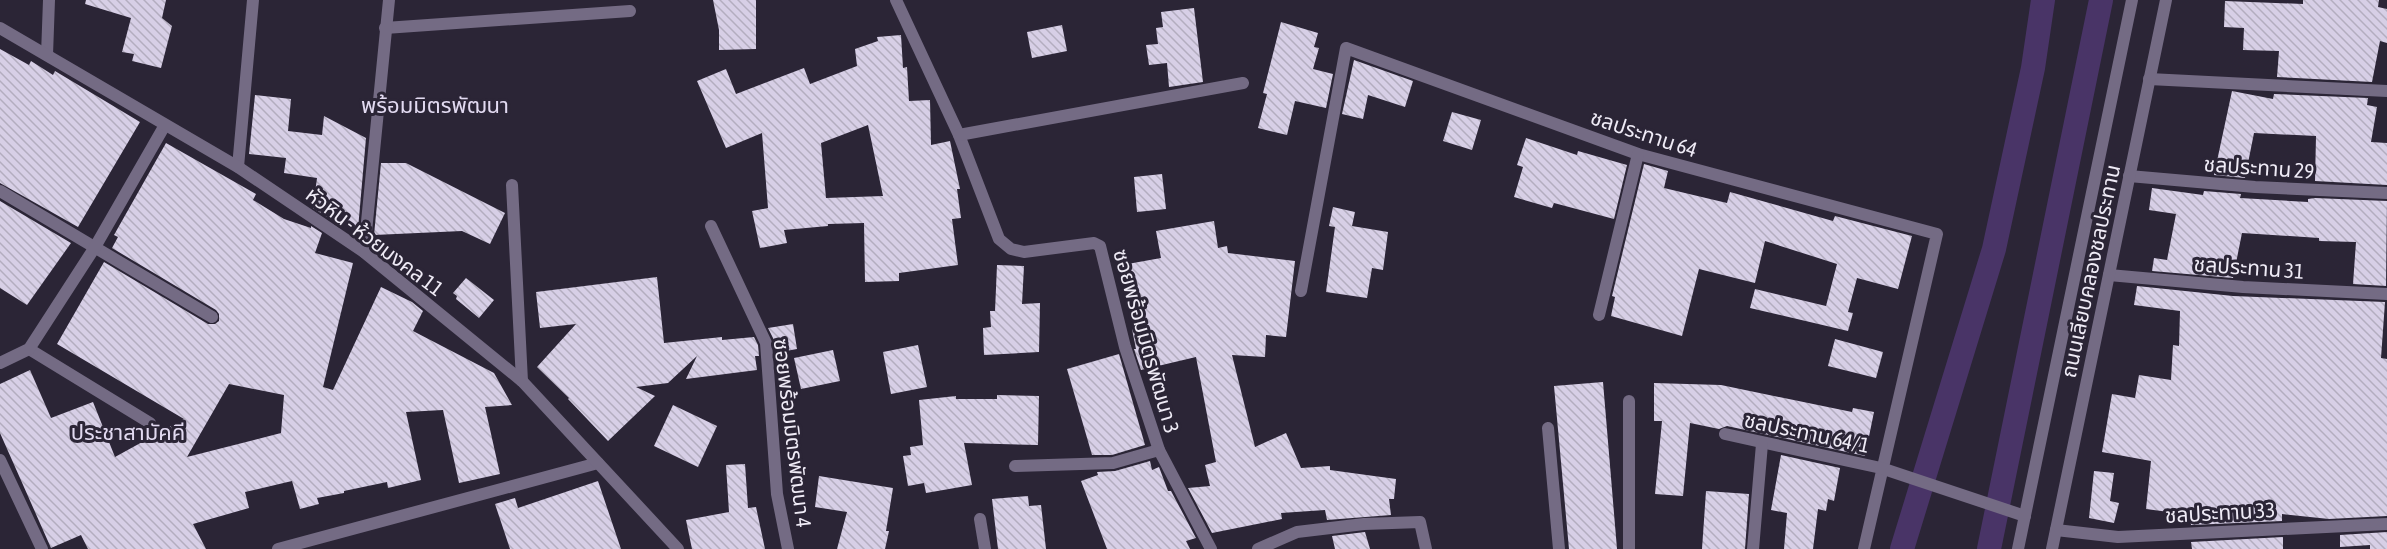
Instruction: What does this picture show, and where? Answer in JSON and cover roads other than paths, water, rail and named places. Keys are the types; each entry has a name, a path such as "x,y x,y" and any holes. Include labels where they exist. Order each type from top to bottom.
{"street":[{"path":"47,55 49,0"},
{"path":"238,167 253,0"},
{"path":"364,252 389,0"},
{"name":"ซอยพร้อมมิตรพัฒนา 3","path":"896,0 959,135 999,239 1011,249 1024,252 1094,243 1100,246 1125,347 1159,450 1211,549"},
{"name":"ถนนเลียบคลองชลประทาน","path":"2018,549 2132,0"},
{"name":"ถนนเลียบคลองชลประทาน","path":"2052,549 2166,0"},
{"path":"385,28 630,11"},
{"name":"หัวหิน - ห้วยมงคล 11","path":"0,28 238,167 364,252 522,381 678,549"},
{"name":"ชลประทาน 64","path":"1301,291 1346,48 1638,154 1937,234 1881,468"},
{"path":"2149,80 2387,91"},
{"path":"959,135 1243,83"},
{"path":"0,363 29,349 95,247 165,125"},
{"path":"1599,315 1638,154"},
{"name":"ชลประทาน 29","path":"2129,177 2255,188 2387,194"},
{"path":"512,185 522,381"},
{"path":"0,191 212,317"},
{"name":"ซอยพร้อมมิตรพัฒนา 4","path":"711,226 766,343 777,494 788,549"},
{"name":"ชลประทาน 31","path":"2109,275 2243,287 2387,294"},
{"path":"29,349 150,423"},
{"path":"1629,401 1629,549"},
{"path":"1548,428 1559,549"},
{"name":"ชลประทาน 64/1","path":"1725,434 1762,444 1881,468 2025,516"},
{"path":"1753,549 1762,444"},
{"path":"1015,466 1113,463 1159,450"},
{"path":"0,460 42,549"},
{"path":"278,549 598,463"},
{"path":"1864,549 1881,468"},
{"path":"980,519 985,549"},
{"path":"1258,549 1297,532 1364,524 1420,522 1426,549"},
{"name":"ชลประทาน 33","path":"2056,530 2118,537 2387,524"}],"waterway":[{"path":"1902,549 1994,249 2033,68 2043,0"},
{"path":"1989,549 2101,0"}],"district":[{"name":"พร้อมมิตรพัฒนา","path":"435,105"},
{"name":"ประชาสามัคคี","path":"128,432"}]}
